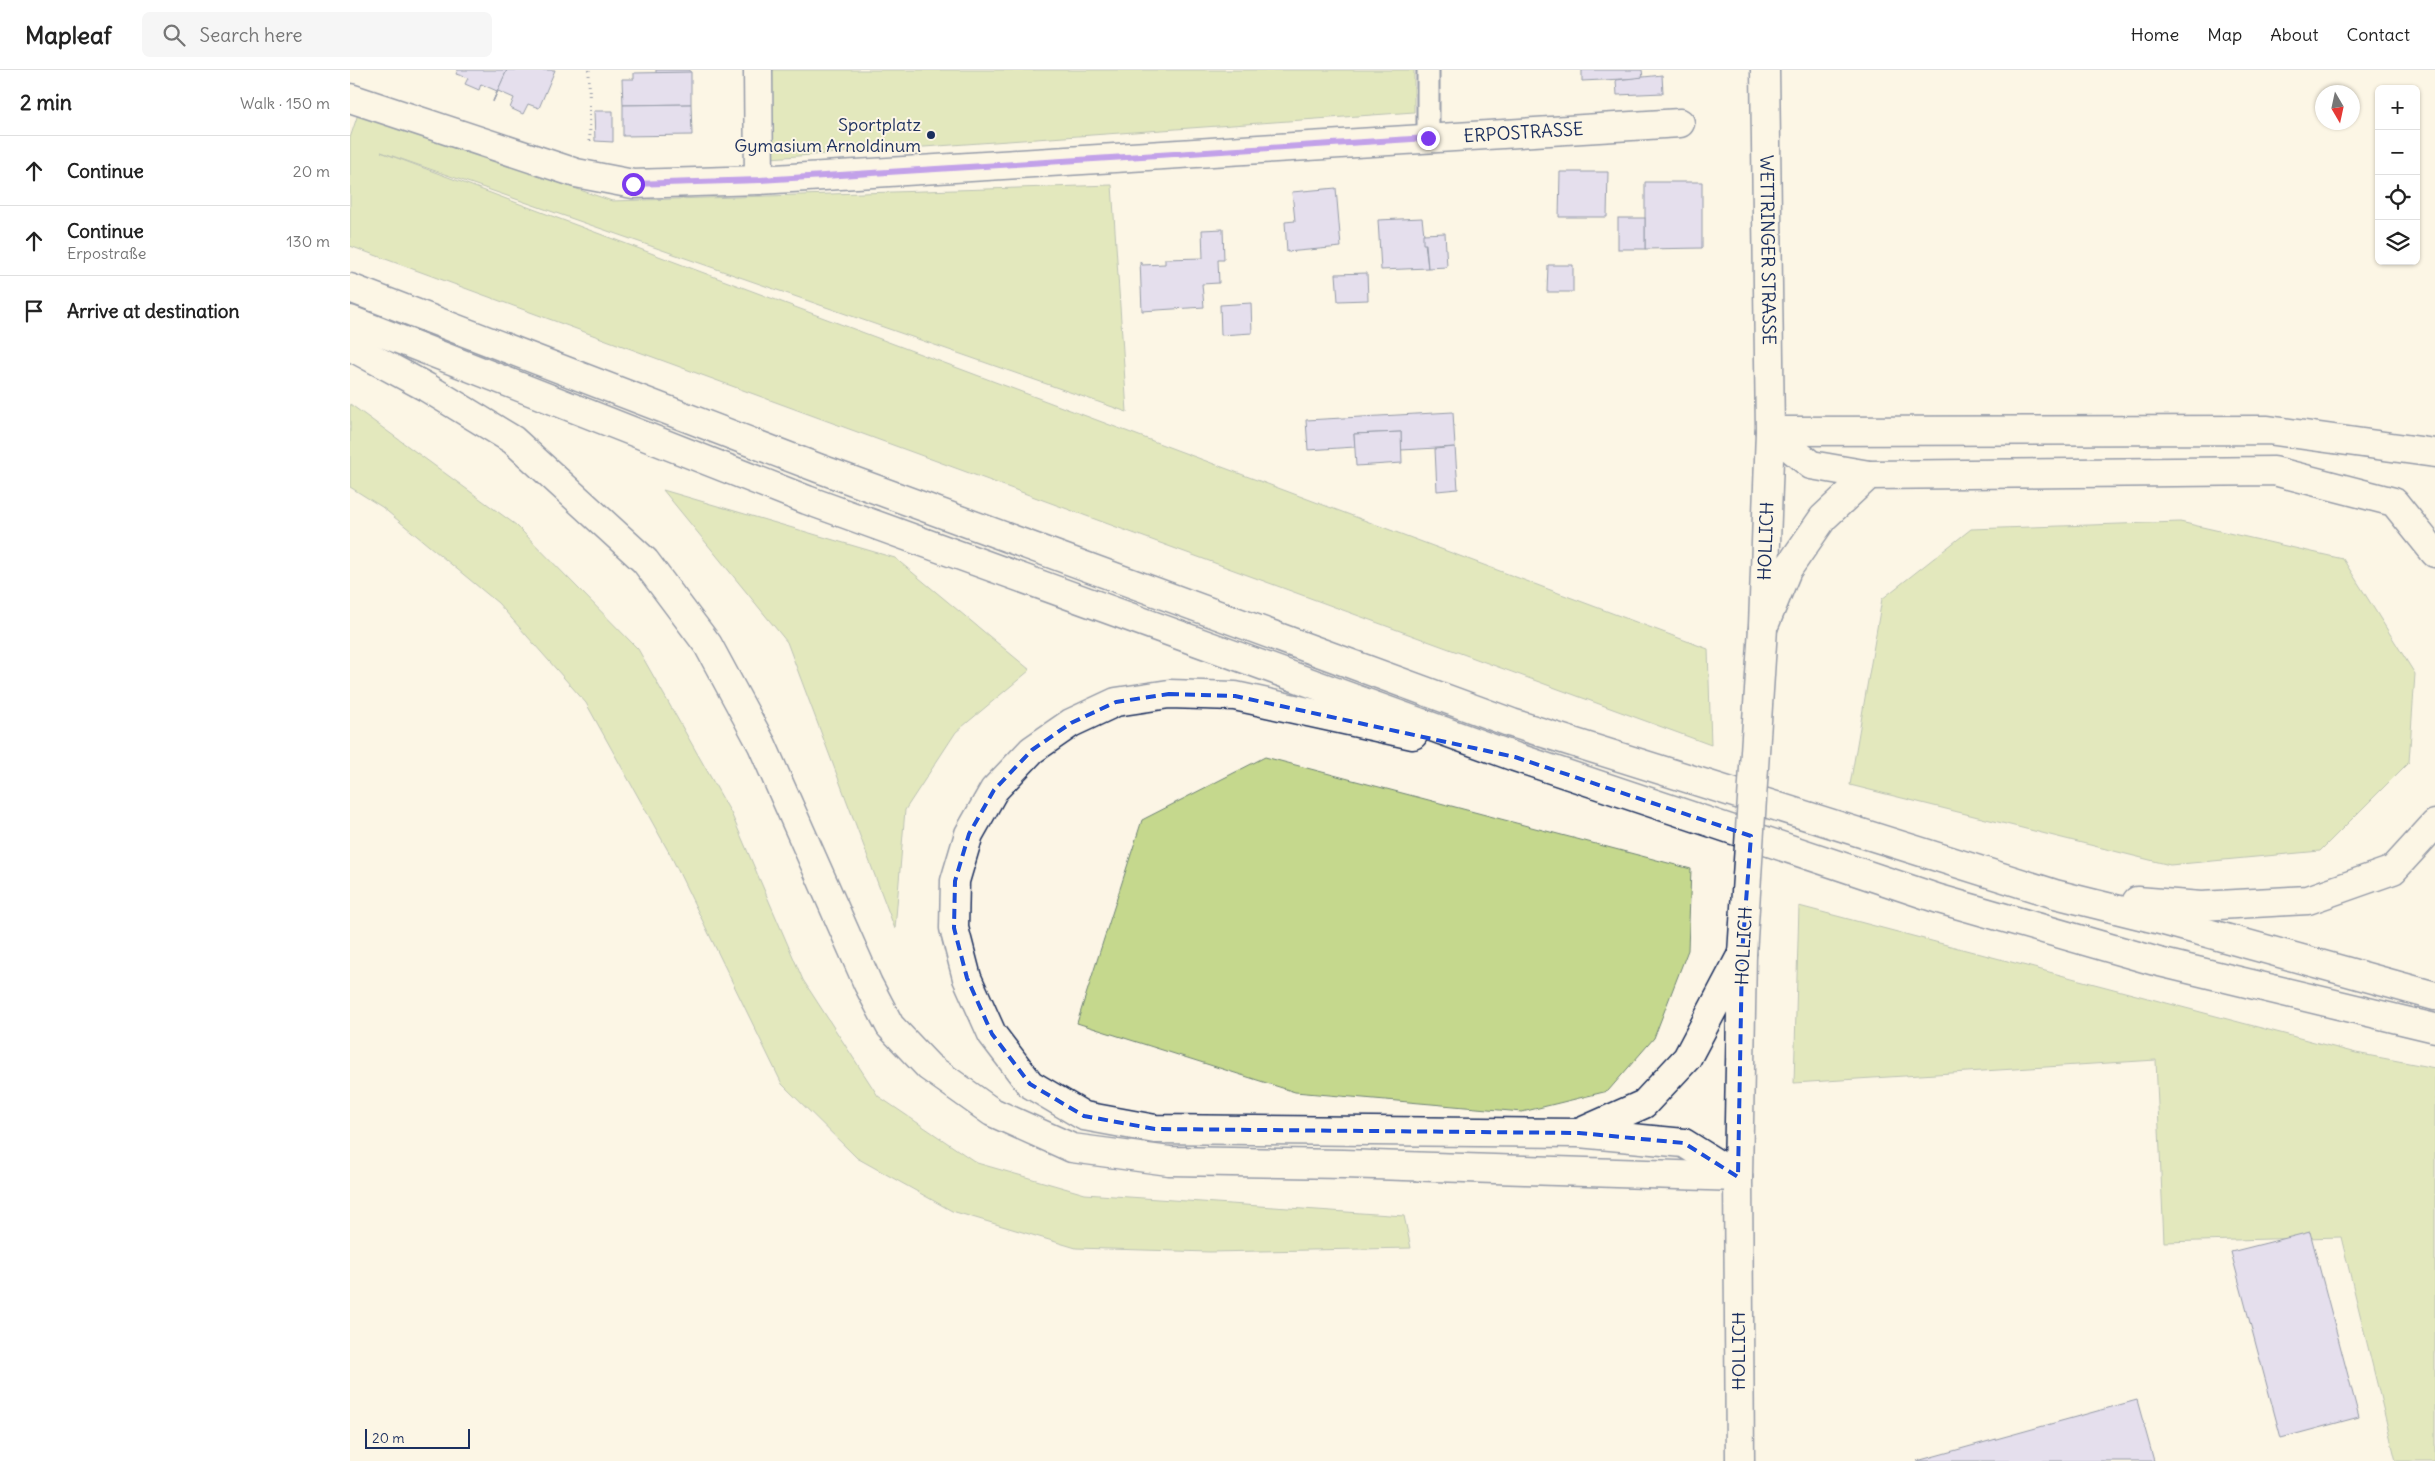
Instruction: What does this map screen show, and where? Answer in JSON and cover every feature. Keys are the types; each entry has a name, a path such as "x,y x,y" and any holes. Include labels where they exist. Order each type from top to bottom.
{"main road":[{"path":"758,70 760,180"},
{"name":"WETTRINGER STRASSE","path":"1765,70 1770,431"},
{"name":"ERPOSTRASSE","path":"350,98 590,176 633,184 760,180 1680,123"},
{"path":"350,288 818,468 1512,724 2055,894 2164,921 2435,996"},
{"path":"350,320 807,500 1515,757 1939,899 2155,961 2435,1028"},
{"path":"350,346 426,387 513,440 645,561 708,645 762,745 868,984 890,1026 929,1067 992,1112 1072,1148 1169,1161 1344,1164 1738,1177"},
{"path":"1770,431 2268,430 2435,453"},
{"path":"1770,431 1811,465 1868,475 2274,471 2394,502 2435,553"},
{"name":"HOLLICH","path":"1740,1461 1738,1177 1742,954 1763,628 1770,431"},
{"path":"1763,628 1787,570 1823,518 1868,475"},
{"path":"1515,757 1235,696 1169,694 1116,702 1071,723 1032,750 994,790 970,834 956,881 954,928 967,978 992,1034 1030,1084 1084,1116 1155,1129 1579,1133 1684,1143 1738,1177"},
{"path":"2055,894 2201,906 2308,900 2393,870 2435,824"},
{"path":"1579,1133 1644,1104 1686,1058 1742,954"}],"lane":[{"path":"1428,70 1428,138"}],"path":[{"path":"589,70 590,176"}],"highlighted area":[{"path":"1169,694 1235,696 1515,757 1751,836 1742,954 1738,1177 1684,1143 1579,1133 1155,1129 1084,1116 1030,1084 992,1034 967,978 954,928 955,881 969,834 994,790 1032,750 1071,723 1116,702"}],"green space":[{"name":"Sportplatz Gymasium Arnoldinum","path":"769,70 1414,70 1414,112 770,158"},
{"path":"358,114 612,201 1112,185 1127,412 381,152 1708,649 1711,745 350,246 350,138"},
{"path":"350,404 516,525 638,649 731,813 803,980 878,1096 977,1163 1085,1194 1404,1216 1411,1248 1210,1252 1076,1248 952,1211 857,1158 782,1084 671,856 586,703 498,603 382,507 350,487"},
{"path":"663,490 895,558 1030,670 956,732 905,810 895,929 787,642"},
{"path":"2180,522 2343,559 2415,674 2409,762 2320,851 2170,865 1850,785 1882,599 1971,529"},
{"path":"1265,757 1691,869 1688,950 1654,1038 1608,1091 1522,1112 1295,1092 1077,1023 1142,820"},
{"path":"1799,906 2356,1053 2435,1068 2435,1461 2396,1461 2341,1237 2164,1242 2156,1060 1794,1083"}],"building":[{"path":"458,70 507,70 493,102 497,91 481,84 479,90 465,84 468,78 456,74"},
{"path":"507,70 555,70 539,108 528,104 523,114 510,108 514,98 498,91 493,101"},
{"path":"656,70 690,70 690,73 656,73"},
{"path":"1582,70 1642,70 1643,78 1582,81"},
{"path":"691,72 691,104 623,105 622,79 634,79 634,73"},
{"path":"1662,75 1663,93 1617,95 1616,80"},
{"path":"691,104 692,135 623,136 623,105"},
{"path":"594,111 613,111 613,142 595,141"},
{"path":"1560,172 1608,172 1607,217 1559,217"},
{"path":"1645,182 1702,182 1702,248 1645,249"},
{"path":"1336,188 1341,247 1287,252 1285,222 1295,221 1292,192"},
{"path":"1422,218 1428,268 1381,270 1378,220"},
{"path":"1618,218 1645,218 1645,249 1618,249"},
{"path":"1223,229 1224,260 1218,260 1219,283 1202,284 1204,307 1142,311 1140,261 1142,265 1165,264 1165,259 1203,258 1202,230"},
{"path":"1445,233 1447,267 1428,268 1426,244 1423,244 1423,234"},
{"path":"1548,265 1573,265 1573,292 1547,292"},
{"path":"1367,273 1368,300 1338,301 1336,274"},
{"path":"1251,303 1252,333 1221,335 1220,305"},
{"path":"1453,412 1455,447 1401,450 1401,432 1354,434 1355,447 1308,450 1306,420"},
{"path":"1401,432 1402,463 1356,466 1354,434"},
{"path":"1455,447 1458,489 1437,491 1435,449"},
{"path":"2310,1232 2359,1417 2281,1438 2231,1252"},
{"path":"2137,1400 2154,1461 1917,1461"}],"place":[{"name":"Sportplatz Gymasium Arnoldinum","path":"931,135"}],"route":[{"path":"633,184 760,180 1428,138"}]}
